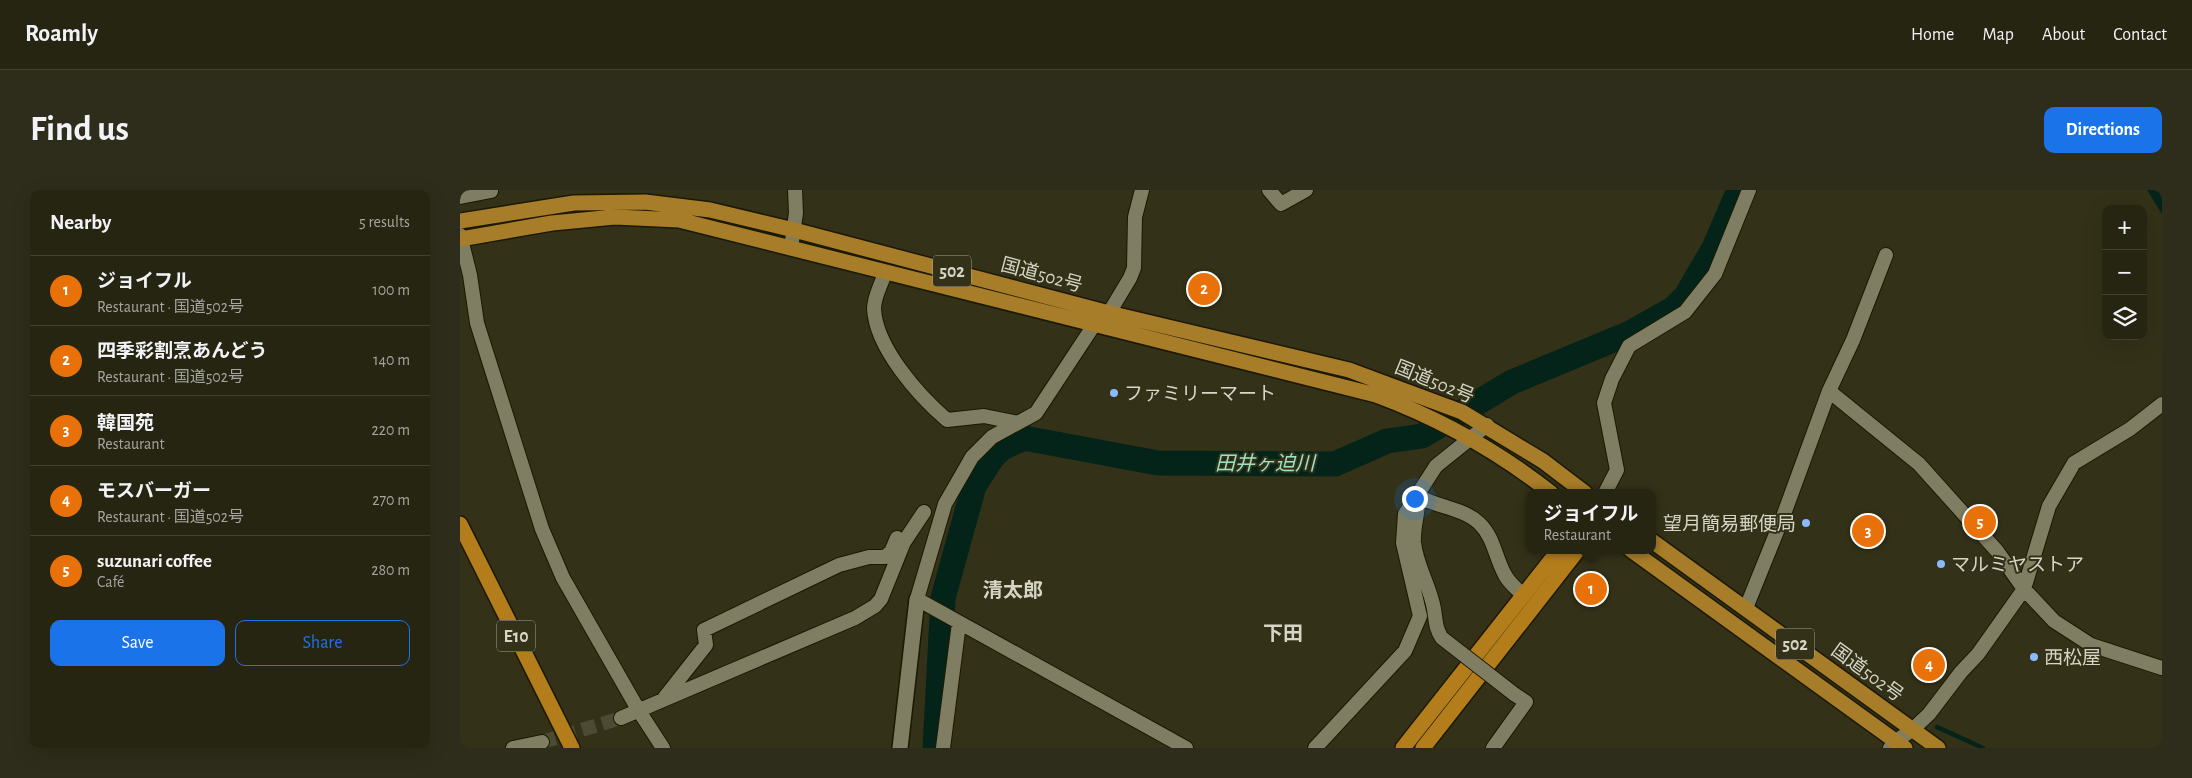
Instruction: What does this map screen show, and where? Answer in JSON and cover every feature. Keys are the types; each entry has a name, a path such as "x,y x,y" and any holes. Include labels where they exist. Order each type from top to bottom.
{"highway":[{"name":"国道502号","path":"460,221 574,203 646,202 710,210 794,230 1109,313 1348,370 1435,401 1485,424 1579,489"},
{"name":"国道502号","path":"460,238 552,223 615,217 679,220 1376,395 1421,414 1467,437 1545,489"},
{"name":"E10","path":"460,524 572,748"},
{"name":"国道502号","path":"1656,544 1938,748"},
{"path":"1403,748 1555,554"},
{"path":"1423,748 1575,554"},
{"name":"502","path":"1636,554 1897,746"},
{"path":"542,690 577,748"}],"street":[{"path":"791,248 794,230 795,190"},
{"path":"900,748 910,647 945,504 972,457 983,445 1036,414 1094,325 1109,313 1133,274 1135,217 1142,190"},
{"path":"1269,190 1281,204 1306,190"},
{"path":"1608,489 1617,470 1604,403 1612,379 1629,346 1685,312 1716,274 1749,190"},
{"path":"460,197 491,191"},
{"path":"460,238 465,276 478,323 542,529 563,578 638,711 663,748"},
{"path":"1746,608 1784,514 1829,391 1853,340 1886,255"},
{"path":"885,272 882,287 875,298 876,319 887,346 908,381 925,401 947,420 984,416 1018,423"},
{"path":"1829,391 1919,464 1996,551 2024,589 2054,621 2091,645 2162,668"},
{"path":"1897,746 1929,714 1961,672 1978,654 2024,589 2049,506 2074,463 2130,429 2162,404"},
{"path":"1315,748 1405,652 1420,616 1403,543 1402,529 1405,514 1436,466 1467,437 1485,424"},
{"path":"1418,496 1431,504 1466,514 1480,523 1493,542 1504,573 1523,595"},
{"path":"1418,496 1419,513 1414,528 1414,544 1421,570 1431,594 1436,631 1442,638 1526,702 1492,748"},
{"path":"664,699 706,645 704,630 839,565 869,557 885,557 891,552 906,524 924,512 945,504"},
{"path":"621,718 855,618 875,606 881,599 904,542 924,512"},
{"path":"921,602 1186,748"},
{"path":"943,748 956,621"},
{"path":"513,748 542,742"}],"shaded area":[{"path":"2147,190 2162,190 2162,214"}],"waterway":[{"name":"田井ヶ迫川","path":"935,748 943,598 974,486 992,458 1002,448 1024,438 1158,463 1335,464 1387,441 1422,436 1512,382 1630,333 1674,308 1686,296 1714,248 1739,190"},
{"path":"1937,727 1983,748"}],"tunnel":[{"path":"542,742 621,718"}],"place":[{"name":"四季彩割烹あんどう","path":"1204,289"},
{"name":"ファミリーマート","path":"1114,393"},
{"name":"suzunari coffee","path":"1980,522"},
{"name":"望月簡易郵便局","path":"1806,523"},
{"name":"韓国苑","path":"1868,531"},
{"name":"マルミヤストア","path":"1941,564"},
{"name":"ジョイフル","path":"1591,589"},
{"name":"西松屋","path":"2034,657"},
{"name":"モスバーガー","path":"1929,665"}],"district":[{"name":"清太郎","path":"1013,590"},
{"name":"下田","path":"1283,633"}]}
